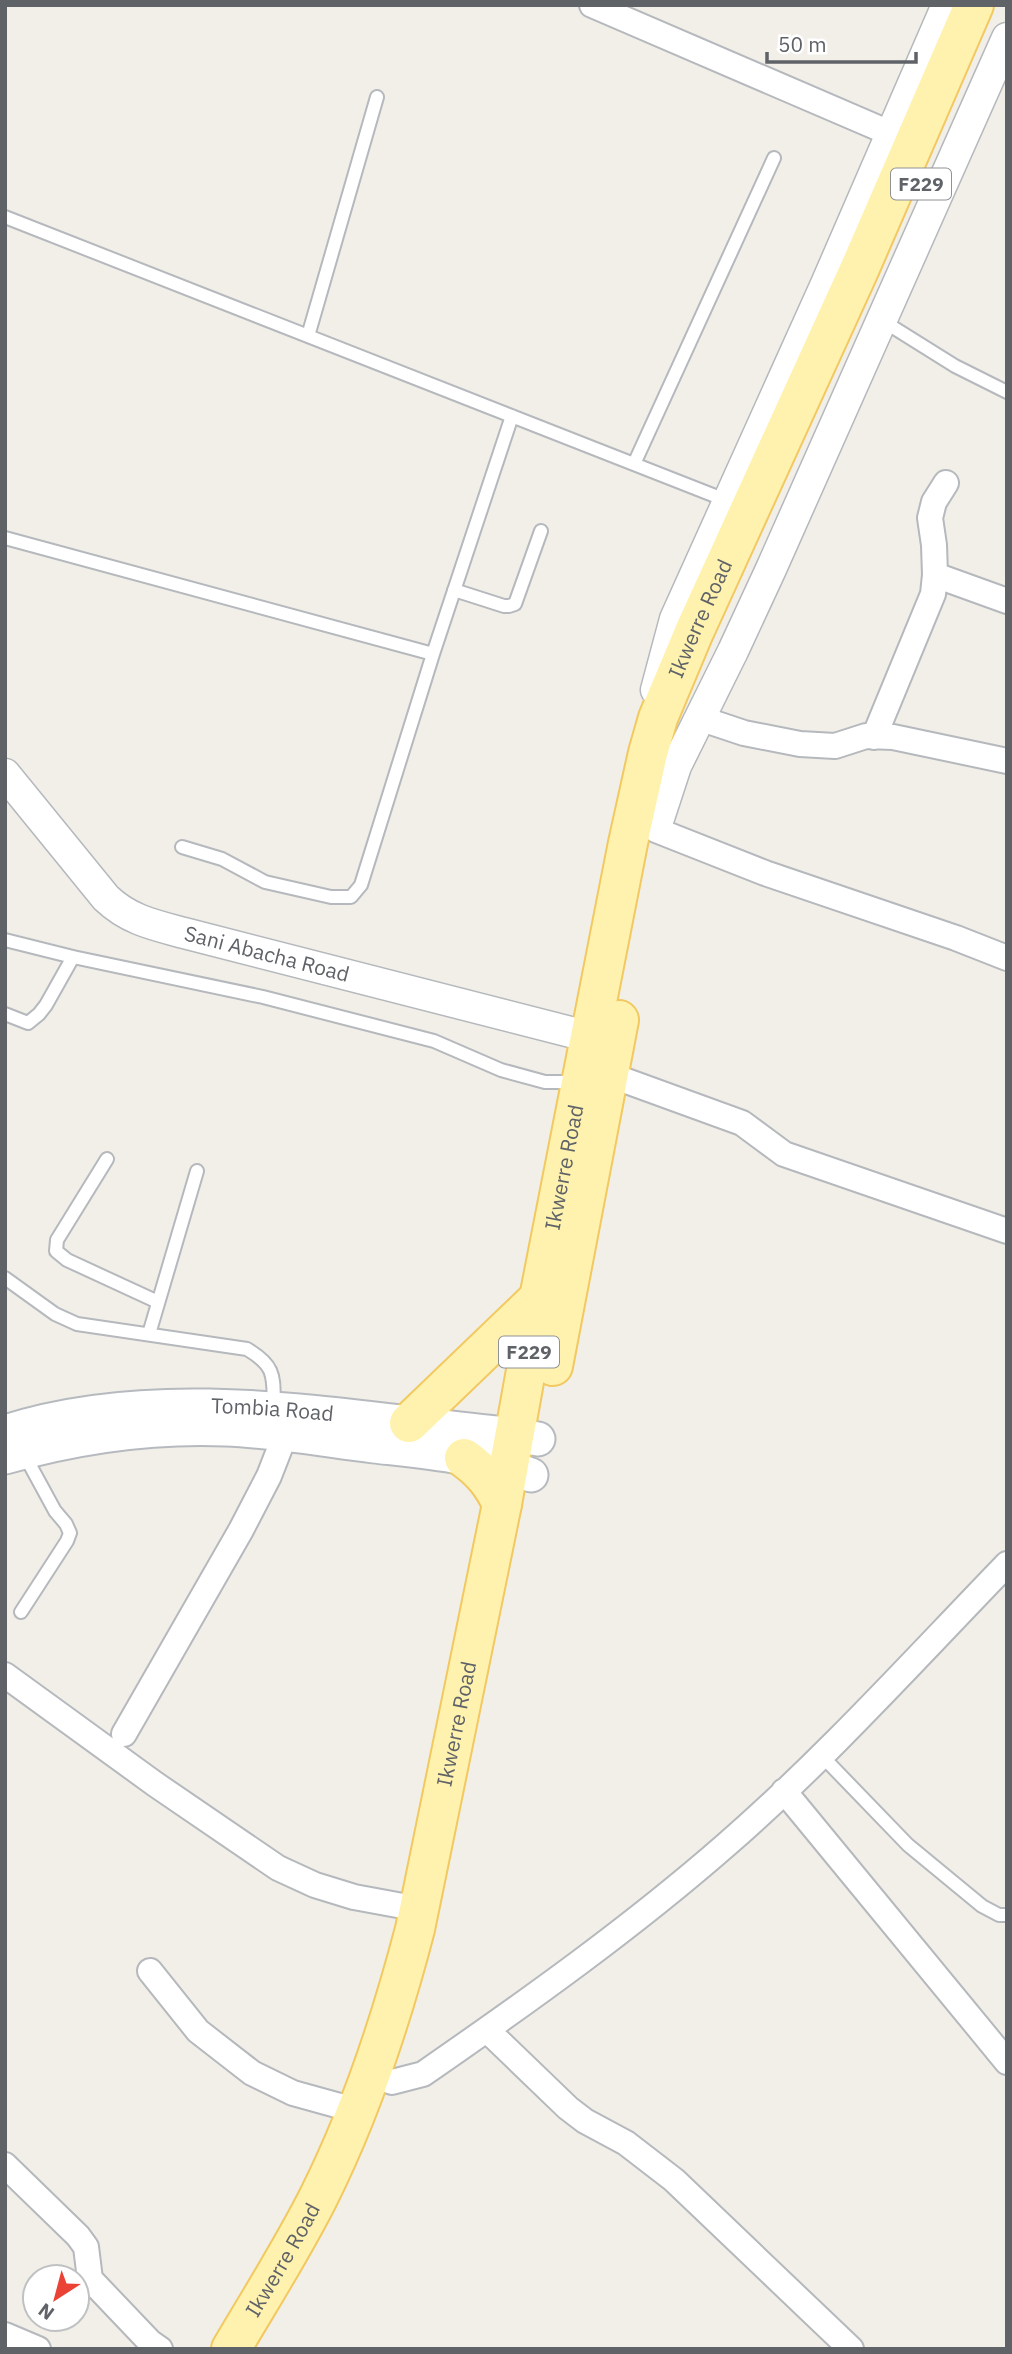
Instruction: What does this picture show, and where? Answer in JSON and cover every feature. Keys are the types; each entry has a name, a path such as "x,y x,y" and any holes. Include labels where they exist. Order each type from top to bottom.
{"main road":[{"name":"Ikwerre Road","path":"256,2349 339,2209 359,2169 382,2079 419,1909 502,1504 523,1454 538,1298 596,1078 670,770 700,680 974,5"},
{"name":"Ikwerre Road","path":"230,2349 318,2198 358,2111 382,2079 424,1992 440,1933 523,1454 596,1078 590,1037 648,753 658,718 674,675 832,357 1000,5"},
{"path":"409,1423 538,1298"},
{"name":"Tombia Road","path":"11,1447 26,1425 131,1408 186,1406 464,1458 523,1454"},
{"name":"Tombia Road","path":"279,1422 409,1423 523,1454"},
{"path":"464,1458 486,1477 502,1504"}],"street":[{"path":"592,5 892,134"},
{"path":"648,753 657,679 675,619 947,5"},
{"path":"1003,58 733,651 676,766 656,827 765,873 1007,958"},
{"path":"874,737 933,594 934,545 930,517 934,502 946,482"},
{"path":"935,575 1007,601"},
{"path":"698,718 744,733 800,744 835,746 866,736 893,737 1007,761"},
{"name":"Sani Abacha Road","path":"5,774 120,912 184,933 590,1037"},
{"path":"596,1078 742,1123 784,1154 1007,1231"},
{"path":"124,1734 269,1476 279,1422"},
{"path":"382,2079 423,2074 628,1926 727,1844 822,1756 1007,1564"},
{"path":"5,1675 155,1784 278,1868 315,1885 354,1897 419,1909"},
{"path":"784,1791 1007,2062"},
{"path":"150,1970 198,2031 252,2073 293,2092 358,2111"},
{"path":"487,2030 568,2108 585,2121 626,2143 674,2180 850,2349"},
{"path":"5,2165 78,2236 86,2247 90,2279 150,2342 160,2349"},
{"path":"5,2335 38,2349"}],"lane":[{"path":"308,336 377,96"},
{"path":"634,464 774,158"},
{"path":"5,217 729,501"},
{"path":"882,321 945,360 1007,392"},
{"path":"182,847 222,859 265,882 331,897 351,897 361,885 433,654 512,416"},
{"path":"454,590 504,606 515,604 541,531"},
{"path":"5,538 433,654"},
{"path":"5,940 263,997 434,1041 501,1070 545,1082 596,1078"},
{"path":"5,1014 28,1023 39,1014 73,957"},
{"path":"107,1159 57,1240 56,1251 67,1260 158,1302"},
{"path":"149,1334 197,1171"},
{"path":"5,1278 68,1321 78,1324 247,1349 264,1359 274,1376 279,1422"},
{"path":"11,1447 70,1533 21,1612"},
{"path":"822,1756 908,1845 982,1906 999,1915 1007,1915"}]}
